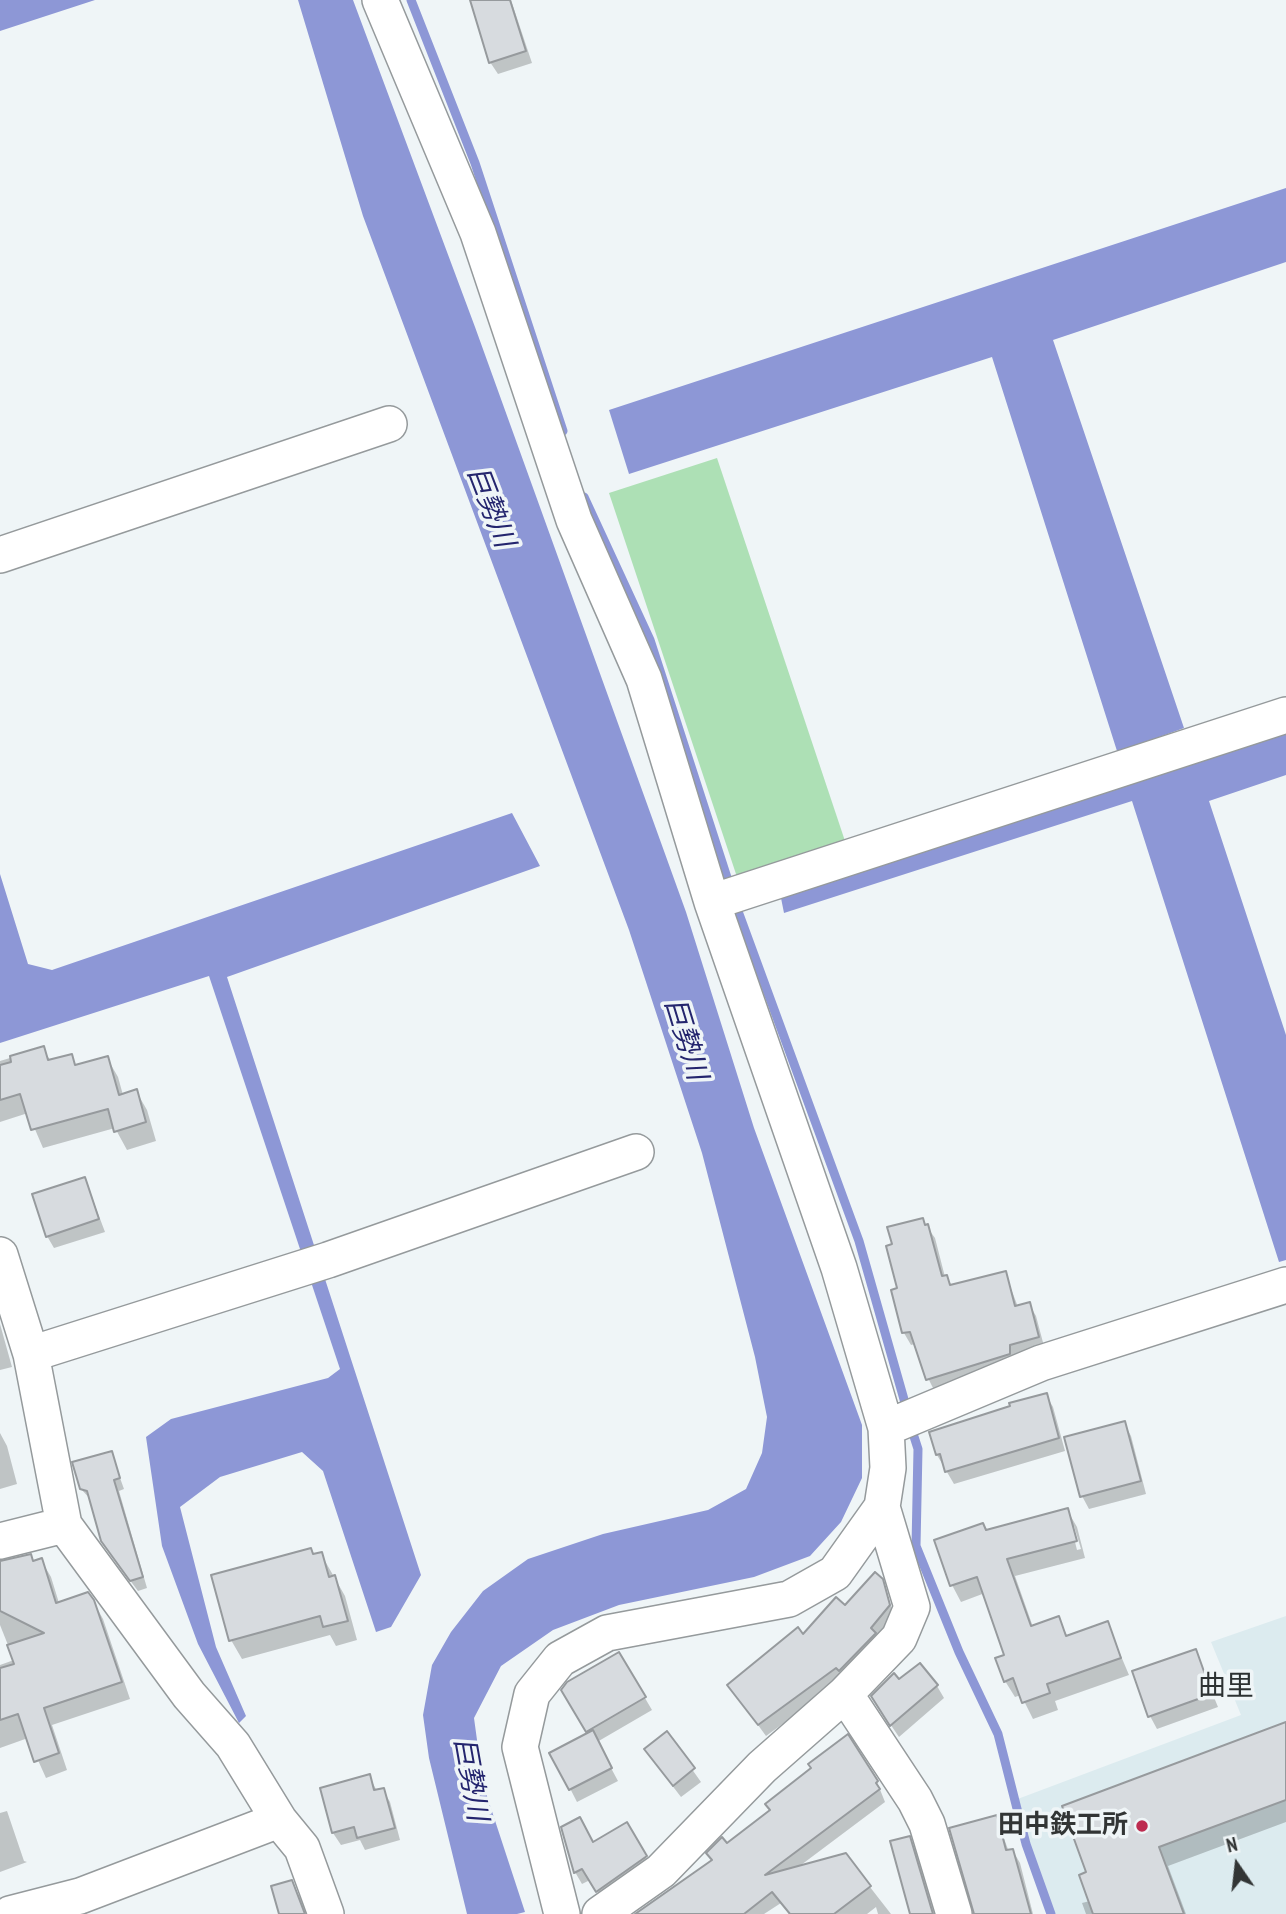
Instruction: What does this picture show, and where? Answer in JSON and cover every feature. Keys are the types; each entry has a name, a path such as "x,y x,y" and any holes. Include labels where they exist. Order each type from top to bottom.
{"street":[{"path":"380,0 478,233 574,520 644,679 726,898 839,1268 902,1422 888,1468 882,1507 912,1607 899,1638 845,1694 762,1767 661,1871 600,1914"},
{"path":"0,555 389,424"},
{"path":"726,898 1286,715"},
{"path":"31,1354 314,1265 636,1152"},
{"path":"0,1255 31,1354 64,1525 189,1695 233,1745 279,1820 302,1848 326,1914"},
{"path":"902,1422 1041,1363 1286,1285"},
{"path":"562,1914 520,1747 532,1694 560,1658 607,1633 789,1599 835,1573 882,1507"},
{"path":"0,1541 64,1525"},
{"path":"845,1694 915,1800 927,1824 954,1914"},
{"path":"10,1914 80,1896 279,1820"}],"shaded area":[{"path":"1286,1616 1286,1914 1051,1914 1026,1844 1015,1800 1241,1715 1211,1642"}],"green space":[{"path":"717,458 847,847 739,883 609,493"}],"water":[{"path":"0,0 95,0 0,31"},
{"name":"巨勢川","path":"298,0 353,0 475,327 686,912 754,1128 862,1425 862,1478 841,1522 810,1556 754,1577 619,1605 553,1630 501,1666 474,1718 483,1784 525,1912 517,1914 467,1914 429,1758 423,1715 432,1665 451,1632 483,1591 528,1559 603,1534 708,1510 746,1489 762,1453 767,1417 755,1357 702,1153 629,930 363,216"},
{"path":"1286,188 1286,262 1053,340 1184,728 1154,739 1166,771 1286,733 1286,775 1209,801 1286,1035 1286,1260 1279,1262 1132,801 784,913 781,898 1157,772 1142,743 1117,751 992,357 629,474 609,410"},
{"path":"512,813 540,866 227,977 421,1575 391,1627 376,1632 323,1471 302,1452 220,1477 180,1507 216,1647 246,1716 239,1723 198,1644 162,1546 146,1437 171,1419 328,1378 340,1369 209,976 0,1043 0,874 28,964 52,970"}],"building":[{"path":"470,0 510,0 526,51 489,63"},
{"path":"44,1046 48,1060 72,1054 75,1065 108,1056 119,1095 137,1089 146,1122 114,1132 108,1109 31,1130 20,1094 0,1100 0,1065 11,1062 10,1056"},
{"path":"85,1177 99,1219 46,1237 32,1194"},
{"path":"923,1218 925,1225 928,1224 942,1276 947,1275 950,1285 1006,1271 1015,1306 1030,1302 1039,1337 1010,1345 1010,1354 926,1380 910,1332 902,1333 891,1290 897,1288 886,1246 892,1244 887,1227"},
{"path":"1047,1393 1059,1438 945,1472 929,1432 1010,1406 1009,1403"},
{"path":"1125,1421 1141,1481 1080,1497 1064,1437"},
{"path":"112,1451 120,1478 114,1480 143,1577 130,1581 101,1541 87,1491 80,1489 72,1462"},
{"path":"1068,1508 1077,1541 1007,1559 1031,1626 1059,1616 1066,1636 1108,1621 1121,1658 1047,1684 1050,1693 1022,1703 1013,1678 1004,1682 995,1658 1004,1655 977,1577 950,1586 934,1540 983,1523 986,1530"},
{"path":"311,1548 313,1554 322,1552 329,1577 335,1575 348,1621 323,1627 320,1616 229,1641 211,1575"},
{"path":"31,1554 33,1561 42,1558 56,1603 88,1592 94,1600 122,1682 44,1708 59,1753 34,1762 18,1714 0,1720 0,1668 14,1664 7,1645 44,1633 0,1611 0,1561"},
{"path":"875,1572 883,1579 890,1605 871,1628 876,1633 839,1671 836,1668 758,1725 727,1685 798,1627 803,1634 836,1597 845,1605"},
{"path":"1196,1649 1212,1694 1148,1717 1132,1671"},
{"path":"619,1652 646,1697 586,1732 561,1690 567,1682"},
{"path":"920,1663 938,1685 890,1726 871,1696 894,1673 899,1679"},
{"name":"田中鉄工所","path":"1286,1722 1286,1800 1159,1847 1184,1914 1093,1914 1079,1875 1086,1872 1062,1806"},
{"path":"593,1730 612,1768 569,1790 549,1753"},
{"path":"667,1731 695,1768 673,1786 644,1749"},
{"path":"848,1734 878,1781 876,1783 880,1789 765,1875 846,1853 871,1886 834,1914 790,1914 772,1892 744,1914 635,1914 712,1860 706,1853 722,1837 727,1843 770,1810 765,1804 811,1768 808,1764"},
{"path":"370,1774 374,1790 384,1788 395,1828 357,1838 354,1827 332,1833 320,1788"},
{"path":"997,1815 1006,1850 1013,1849 1031,1914 974,1914 949,1828"},
{"path":"580,1817 593,1842 627,1822 647,1856 596,1892 582,1869 574,1873 561,1827"},
{"path":"910,1836 933,1914 910,1914 890,1841"},
{"path":"292,1880 305,1914 279,1914 271,1886"}],"waterway":[{"path":"411,0 475,163 563,431"},
{"path":"584,497 650,640 731,890"},
{"path":"735,903 859,1241 907,1410"},
{"path":"910,1424 918,1449 916,1546 959,1652 998,1734 1026,1844 1051,1914"}],"place":[{"name":"田中鉄工所","path":"1142,1826"}],"district":[{"name":"曲里","path":"1226,1687"}]}
